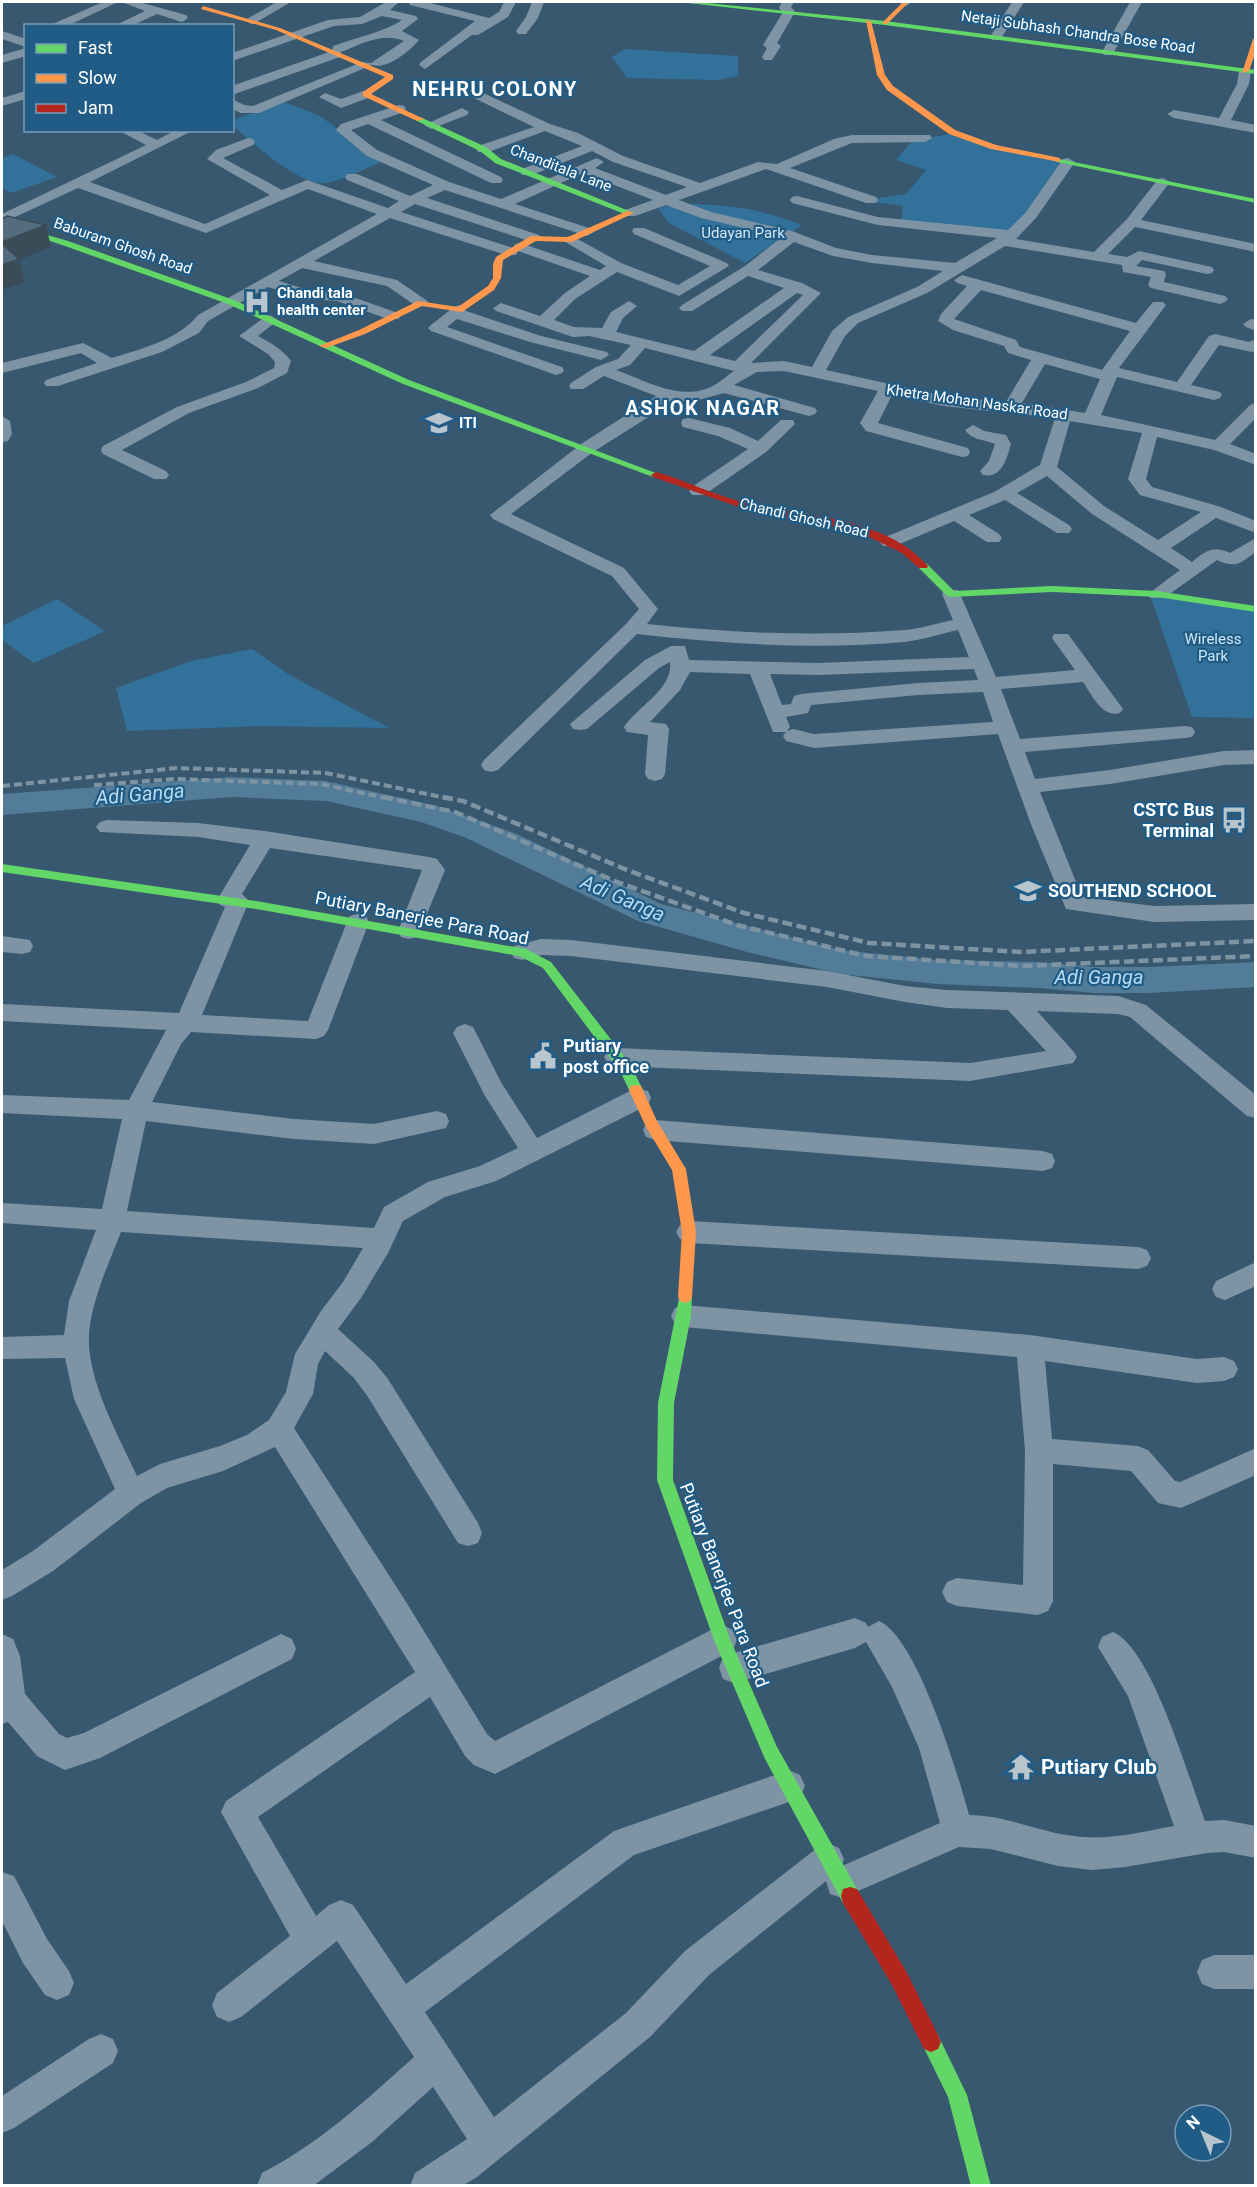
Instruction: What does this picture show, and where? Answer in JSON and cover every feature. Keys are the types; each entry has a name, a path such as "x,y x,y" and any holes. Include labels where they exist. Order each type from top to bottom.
{"street":[{"path":"77,2 106,4"},
{"path":"128,2 182,18"},
{"path":"250,20 285,2"},
{"path":"234,56 332,23 362,20 379,13 393,2"},
{"path":"414,2 484,20 428,64 487,22 504,14 510,2"},
{"path":"522,31 532,18 538,2"},
{"name":"Netaji Subhash Chandra Bose Road","path":"682,2 788,7 868,21 1250,71"},
{"path":"885,23 905,2"},
{"path":"996,37 1018,2"},
{"path":"1108,52 1136,2"},
{"path":"59,24 106,4"},
{"path":"169,24 208,5 372,64 390,77 366,94 341,104 325,97"},
{"path":"768,57 776,46 769,45 788,7"},
{"path":"125,24 157,10"},
{"path":"440,22 455,11"},
{"path":"234,46 325,12"},
{"path":"234,90 337,52 378,34 393,32 412,19 379,13"},
{"path":"868,21 881,75 890,88 952,132 994,147 1256,201"},
{"path":"235,108 254,110 394,55 413,40 393,32"},
{"path":"5,39 24,35"},
{"path":"5,39 24,43"},
{"path":"1223,123 1250,71 1256,39"},
{"path":"7,57 24,53"},
{"path":"7,57 24,62"},
{"path":"3,87 14,98"},
{"name":"Chanditala Lane","path":"366,94 483,149 498,161 630,213"},
{"path":"479,94 545,127 573,136 612,156 699,187"},
{"path":"399,109 343,130 372,153 444,185 587,232"},
{"path":"430,124 462,112"},
{"path":"1174,114 1256,129"},
{"path":"369,119 496,180"},
{"path":"483,149 545,127"},
{"path":"128,132 157,145"},
{"path":"2,219 182,134 200,146 220,153"},
{"path":"778,168 838,142 852,139 925,138"},
{"path":"248,142 220,153 214,159 280,195"},
{"path":"527,172 593,146"},
{"path":"500,205 612,156"},
{"path":"817,373 838,334 853,320 900,300 1007,238 1031,215 1068,162"},
{"path":"569,240 630,213 758,165 778,168 871,200"},
{"path":"582,168 706,215 787,234 833,252 951,272 976,285 1063,301 1139,329"},
{"path":"352,177 412,200 534,238 569,240 616,266 679,291 722,266 787,234"},
{"path":"1098,256 1132,222 1163,182"},
{"path":"78,183 206,229 307,184 389,213 600,275"},
{"path":"52,383 156,349 194,330 203,318 412,200 444,185"},
{"path":"797,200 878,221 1007,238 1130,262"},
{"path":"1132,222 1256,249"},
{"name":"Baburam Ghosh Road","path":"2,229 30,232 65,243 231,302"},
{"path":"639,231 722,266"},
{"path":"687,308 747,271 787,234"},
{"path":"534,238 499,259 496,264 499,272 493,286 436,328 556,370"},
{"path":"1207,270 1139,255 1130,262 1128,268 1159,274 1155,285 1220,299"},
{"path":"300,263 392,283 421,303 457,312"},
{"path":"543,322 570,296 616,266"},
{"path":"501,308 573,332 589,331 607,334 743,368 813,293 747,271"},
{"path":"266,282 307,294 339,297 393,316"},
{"path":"976,285 946,317 946,321 1010,343 1014,350 1040,358 1214,395"},
{"path":"696,357 796,286"},
{"name":"Chandi Ghosh Road","path":"231,302 405,382 698,491 750,507 847,525 879,536 920,563 951,594 990,685 1054,861 1074,903 1154,914 1256,912"},
{"path":"323,346 362,332 421,303"},
{"path":"1091,418 1109,374 1158,305"},
{"path":"607,334 616,315 629,306"},
{"name":"Khetra Mohan Naskar Road","path":"457,312 601,363 668,395 707,395 722,387 743,368 784,366 944,401 1091,418 1219,446 1256,460"},
{"path":"160,475 109,450 183,410 252,385 281,370 283,361 274,351 248,336 270,321"},
{"path":"1181,387 1215,339 1252,347 1256,344"},
{"path":"577,386 601,363 624,362 640,344"},
{"path":"2,368 83,348 109,363"},
{"path":"1011,408 1040,358"},
{"path":"722,387 809,411"},
{"path":"887,390 868,423 873,427 962,452"},
{"path":"491,765 633,628 649,609 618,572 499,515 587,448 652,408 668,395"},
{"path":"1219,446 1256,408"},
{"path":"889,542 1005,493 1048,468 1064,414"},
{"path":"2,421 4,434 2,437"},
{"path":"689,423 724,432 760,448"},
{"path":"698,491 760,448 787,424"},
{"path":"973,430 979,435 1000,439 1003,444 997,463 989,471"},
{"path":"1151,430 1137,479 1146,491 1215,511 1256,528"},
{"path":"1048,468 1098,510 1191,569"},
{"path":"1005,493 1063,529"},
{"path":"1159,548 1215,511"},
{"path":"955,514 993,538"},
{"path":"1157,594 1216,553 1232,560 1256,543"},
{"path":"951,594 1052,588 1157,594 1256,609"},
{"path":"633,628 663,633 769,639 906,636 964,623"},
{"path":"655,774 660,729 634,727 673,686 681,671 679,658 663,633"},
{"path":"1061,638 1113,709"},
{"path":"579,724 652,664 679,658 758,668 818,669 981,663"},
{"path":"758,668 775,712 788,735 814,741 1185,732"},
{"path":"775,712 801,709 801,700 1089,675"},
{"path":"1028,787 1110,777 1224,758 1256,757"},
{"path":"106,827 174,828 265,838 431,865 434,870 409,931"},
{"path":"131,1494 88,1400 76,1346 82,1301 112,1221 136,1110 172,1039 189,1017 233,901 265,838"},
{"name":"Putiary Banerjee Para Road","path":"2,868 107,881 233,901 522,952 547,965 625,1068 655,1130 679,1169 688,1232 684,1316 666,1403 665,1480 722,1640 771,1753 898,1978 957,2095 981,2186"},
{"path":"2,1012 316,1030 358,922"},
{"path":"522,952 541,947 571,948 818,978 905,994 1015,1002 1118,1005 1138,1011 1256,1109"},
{"path":"616,1057 970,1072 1065,1058 1015,1002"},
{"path":"465,1033 493,1089 533,1152"},
{"path":"2,1586 43,1561 131,1494 160,1477 223,1458 257,1444 279,1429 299,1394 305,1362 352,1290 393,1214 437,1189 486,1174 639,1098"},
{"path":"2,1104 136,1110 294,1129 374,1134 437,1121"},
{"path":"655,1130 1043,1161"},
{"path":"2,1213 381,1239"},
{"path":"688,1232 1138,1258"},
{"path":"1225,1288 1256,1273"},
{"path":"684,1316 1030,1347 1197,1371 1224,1369"},
{"path":"323,1332 364,1370 378,1388 468,1533"},
{"path":"2,1348 76,1346"},
{"path":"957,1592 1038,1601 1038,1450 1030,1347"},
{"path":"279,1429 393,1607 476,1745 485,1754 495,1758 722,1640"},
{"path":"1038,1450 1138,1459 1168,1494 1181,1495 1256,1461"},
{"path":"734,1668 867,1634 903,1677 934,1747 958,1831"},
{"path":"1113,1647 1140,1687 1195,1838"},
{"path":"2,1649 5,1656 6,1705 48,1745 65,1754 89,1747 281,1649"},
{"path":"311,1940 237,1812 435,1676"},
{"path":"402,2008 625,1842 789,1786"},
{"path":"428,2186 464,2164 638,2025 698,1963 835,1870 958,1831 976,1830 1070,1853 1093,1854 1131,1851 1195,1838 1226,1836 1256,1842"},
{"path":"2,1888 35,1951 57,1983"},
{"path":"229,2005 341,1917 490,2143"},
{"path":"1214,1972 1256,1972"},
{"path":"2,2116 101,2051"},
{"path":"275,2186 294,2177 356,2133 436,2061"}],"green space":[{"path":"624,49 738,56 738,76 718,80 627,78 612,57"},
{"path":"284,102 320,116 374,155 386,160 333,181 315,182 290,171 264,152 234,127 234,120"},
{"path":"951,134 1068,162 1030,213 1008,232 901,222 903,206 874,202 879,198 906,194 926,170 896,160 913,140"},
{"path":"13,154 57,177 11,193 2,188 2,158"},
{"name":"Udayan Park","path":"697,204 750,210 802,225 745,263 669,223 657,207"},
{"name":"Wireless Park","path":"1150,595 1255,611 1255,718 1192,717"},
{"path":"57,599 105,631 34,663 2,640 2,626"},
{"path":"252,649 288,674 389,728 260,726 127,731 116,688 191,661"}],"building":[{"path":"7,216 46,225 2,242 2,219"},
{"path":"2,244 19,259 2,265"}],"waterway":[{"name":"Adi Ganga","path":"2,805 232,787 326,791 426,813 475,829 650,913 747,940 840,962 937,972 1040,975 1094,980 1149,980 1256,974"}],"railway":[{"path":"2,786 177,768 326,773 451,799"},
{"path":"94,785 175,779 321,784 390,799"},
{"path":"383,797 455,812 617,882 737,925 866,956 1023,966 1256,956"},
{"path":"443,797 463,801 627,870 744,913 869,943 1021,952 1256,941"}],"traffic: fast":[{"path":"682,2 885,23 1256,72"},
{"path":"420,119 483,149 498,161 630,213"},
{"path":"1057,160 1256,201"},
{"path":"2,229 30,232 65,243 231,302 406,382 656,475"},
{"path":"923,566 951,594 1052,589 1157,594 1256,609"},
{"path":"2,868 262,906 522,952 547,965 625,1068 636,1090"},
{"path":"685,1297 684,1316 666,1403 665,1480 722,1640 771,1753 850,1896"},
{"path":"931,2042 957,2095 981,2186"}],"traffic: slow":[{"path":"885,23 906,2"},
{"path":"203,8 278,29 390,77 366,94 420,119"},
{"path":"868,21 881,75 890,88 952,132 994,147 1057,160"},
{"path":"1245,71 1256,39"},
{"path":"323,346 362,332 421,303 459,310 491,288 497,278 499,259 534,238 569,240 630,213"},
{"path":"636,1090 651,1123 679,1169 689,1232 685,1297"}],"traffic: jam":[{"path":"656,475 740,504 864,531 905,551 923,566"},
{"path":"850,1896 899,1978 931,2042"}],"place":[{"name":"Chandi tala health center","path":"257,302"},
{"name":"ITI","path":"439,423"},
{"name":"CSTC Bus Terminal","path":"1234,820"},
{"name":"SOUTHEND SCHOOL","path":"1028,891"},
{"name":"Putiary post office","path":"543,1056"},
{"name":"Putiary Club","path":"1021,1767"}],"district":[{"name":"NEHRU COLONY","path":"495,89"},
{"name":"ASHOK NAGAR","path":"703,408"}]}
